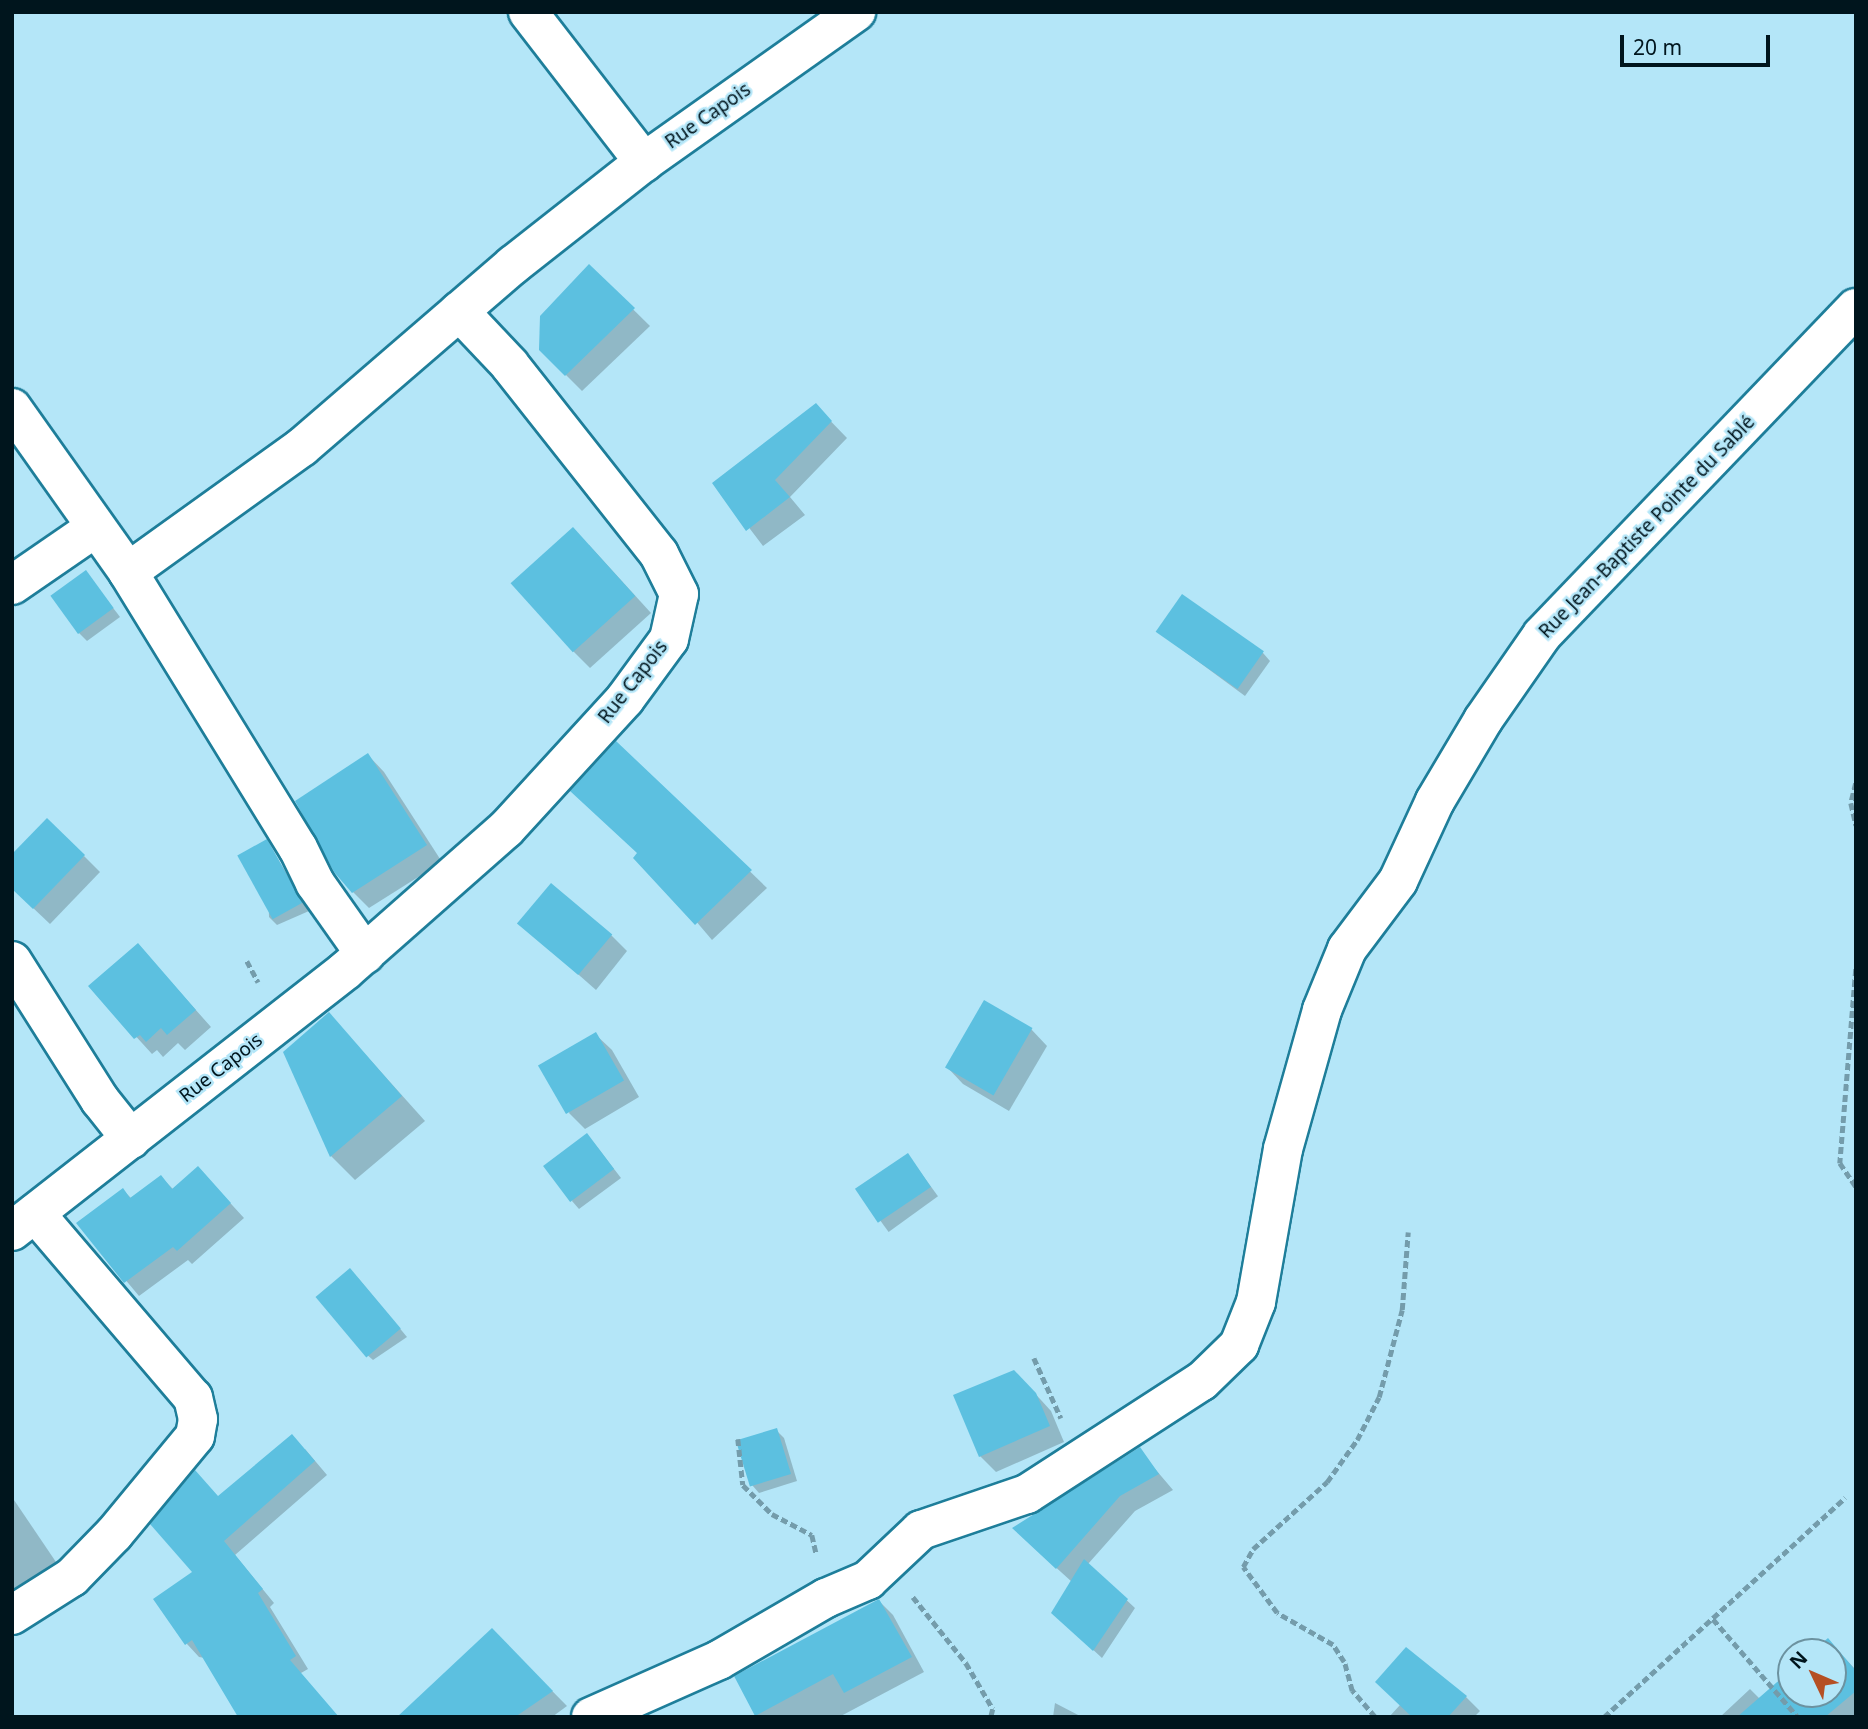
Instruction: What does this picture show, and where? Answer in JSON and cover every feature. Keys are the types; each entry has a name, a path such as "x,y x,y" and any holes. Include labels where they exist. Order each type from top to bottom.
{"street":[{"path":"528,12 644,162"},
{"name":"Rue Capois","path":"24,1222 365,954 506,829 625,699 669,639 679,594 659,554 510,365 460,311 644,162 856,12"},
{"name":"Rue Jean-Baptiste Pointe du Sablé","path":"591,1717 719,1660 826,1598 868,1580 921,1530 1027,1494 1202,1381 1239,1345 1256,1302 1283,1149 1322,1010 1347,949 1398,881 1435,801 1483,720 1542,635 1856,308"},
{"path":"128,572 302,447 460,311"},
{"path":"12,408 128,572 298,848 315,883 365,954"},
{"path":"12,585 95,528"},
{"path":"12,961 100,1100 131,1139"},
{"path":"12,1615 72,1577 114,1534 195,1436 198,1419 193,1398 24,1222"}],"path":[{"path":"1856,783 1851,803 1856,825"},
{"path":"247,961 252,971"},
{"path":"1856,969 1840,1164 1856,1187"},
{"path":"1375,1717 1352,1691 1345,1662 1334,1645 1277,1613 1243,1567 1253,1549 1327,1482 1357,1440 1379,1397 1402,1310 1408,1231"},
{"path":"1034,1358 1040,1369"},
{"path":"738,1439 743,1485 772,1514 812,1535 826,1598"},
{"path":"1605,1717 1845,1498"},
{"path":"921,1530 913,1597 976,1679 993,1709 991,1717"},
{"path":"1713,1619 1798,1717"}],"building":[{"path":"589,264 635,308 565,376 539,350 540,316"},
{"path":"816,403 832,421 775,480 790,497 746,531 712,483"},
{"path":"573,527 635,596 573,652 511,583"},
{"path":"86,570 114,608 78,634 50,596"},
{"path":"1182,594 1264,651 1238,689 1156,632"},
{"path":"616,741 752,870 695,925 633,858 637,853 570,791"},
{"path":"368,753 427,845 352,893 334,872 295,801"},
{"path":"47,818 85,855 33,909 12,889 12,854"},
{"path":"267,839 302,903 273,919 237,855"},
{"path":"551,883 612,934 578,975 517,924"},
{"path":"138,943 196,1010 167,1035 161,1028 146,1042 140,1035 134,1039 88,986"},
{"path":"984,1000 1032,1028 993,1096 945,1068"},
{"path":"329,1012 402,1096 330,1157 283,1052"},
{"path":"596,1032 624,1080 566,1114 538,1066"},
{"path":"587,1133 614,1169 570,1202 543,1166"},
{"path":"908,1153 931,1187 878,1223 855,1189"},
{"path":"198,1166 231,1203 177,1251 173,1247 124,1283 76,1223 123,1188 130,1198 161,1175 172,1189"},
{"path":"350,1268 401,1329 366,1357 316,1297"},
{"path":"1014,1370 1036,1393 1050,1426 979,1457 953,1395"},
{"path":"777,1428 791,1474 750,1486 736,1441"},
{"path":"292,1434 315,1461 224,1541 263,1589 258,1593 296,1656 290,1660 339,1717 238,1717 192,1640 185,1645 153,1599 192,1572 150,1524 195,1470 218,1496"},
{"path":"1140,1447 1159,1474 1120,1496 1056,1569 1012,1528"},
{"path":"1084,1559 1128,1599 1093,1651 1051,1613"},
{"path":"879,1599 912,1657 844,1693 833,1674 755,1716 734,1676"},
{"path":"492,1628 553,1691 515,1717 397,1717"},
{"path":"1406,1647 1467,1696 1448,1717 1412,1717 1375,1682"},
{"path":"1847,1660 1856,1671 1856,1691 1847,1699"},
{"path":"1777,1682 1777,1708 1836,1708 1825,1717 1737,1717"}]}
